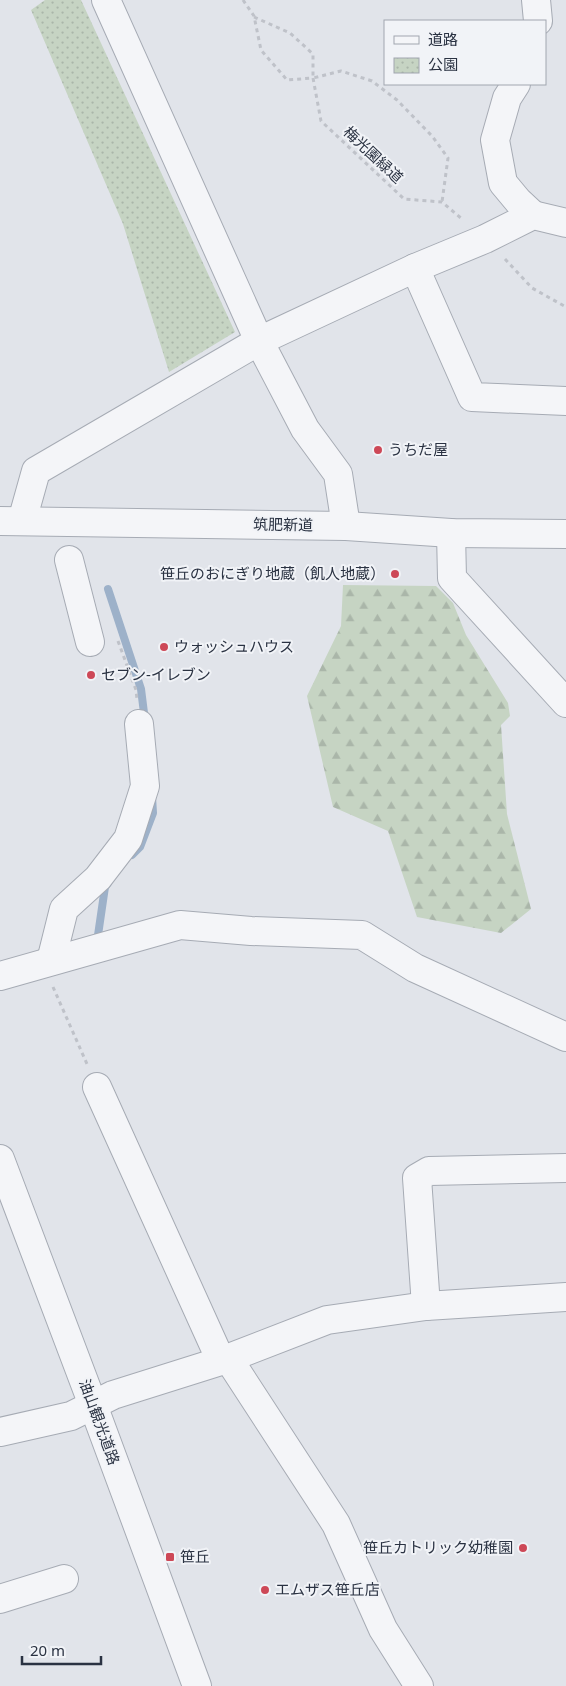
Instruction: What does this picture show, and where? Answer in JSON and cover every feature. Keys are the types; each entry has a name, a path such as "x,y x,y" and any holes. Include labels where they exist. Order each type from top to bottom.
{"street":[{"path":"106,0 259,341 305,429 338,474 346,526"},
{"path":"536,0 538,20"},
{"path":"515,85 507,98 495,140 504,183 518,201 533,215 566,223"},
{"path":"11,521 36,470 259,341 415,268 485,239 533,215"},
{"path":"415,268 472,397 566,401"},
{"name":"筑肥新道","path":"11,521 346,526 451,533 566,534"},
{"path":"451,533 452,578 566,703"},
{"path":"69,560 90,642"},
{"path":"47,963 64,910 98,878 128,839 145,786 139,724"},
{"path":"0,976 180,924 251,931 362,936 415,968 566,1037"},
{"path":"97,1087 224,1359 336,1524 383,1629 419,1686"},
{"name":"油山観光道路","path":"0,1159 197,1686"},
{"path":"426,1306 416,1178 429,1171 566,1168"},
{"path":"0,1432 71,1416 113,1395 224,1359 326,1320 426,1306 566,1297"},
{"path":"0,1599 64,1580"}],"path":[{"path":"244,0 254,16 261,50 288,80 313,78 341,71 372,81 397,100 432,136 448,158 442,202 485,239 532,288 566,307"},
{"name":"梅光園緑道","path":"254,16 290,33 313,54 313,78 321,121 404,199 442,202"},
{"path":"90,642 115,633 136,690 139,724"},
{"path":"47,963 97,1087"}],"green space":[{"path":"45,0 81,0 235,332 169,372 123,224 31,10"},
{"path":"343,585 436,586 453,603 466,635 508,703 510,716 501,725 507,814 531,909 501,933 417,917 388,831 333,807 307,696 341,626"}],"waterway":[{"path":"108,589 141,689 145,721"},
{"path":"132,855 140,847 153,813 152,797"},
{"path":"97,942 105,887 108,883"}],"place":[{"name":"うちだ屋","path":"378,450"},
{"name":"笹丘のおにぎり地蔵（飢人地蔵）","path":"395,574"},
{"name":"ウォッシュハウス","path":"164,647"},
{"name":"セブン-イレブン","path":"91,675"},
{"name":"笹丘カトリック幼稚園","path":"523,1548"},
{"name":"笹丘","path":"170,1557"},
{"name":"エムザス笹丘店","path":"265,1590"}]}
